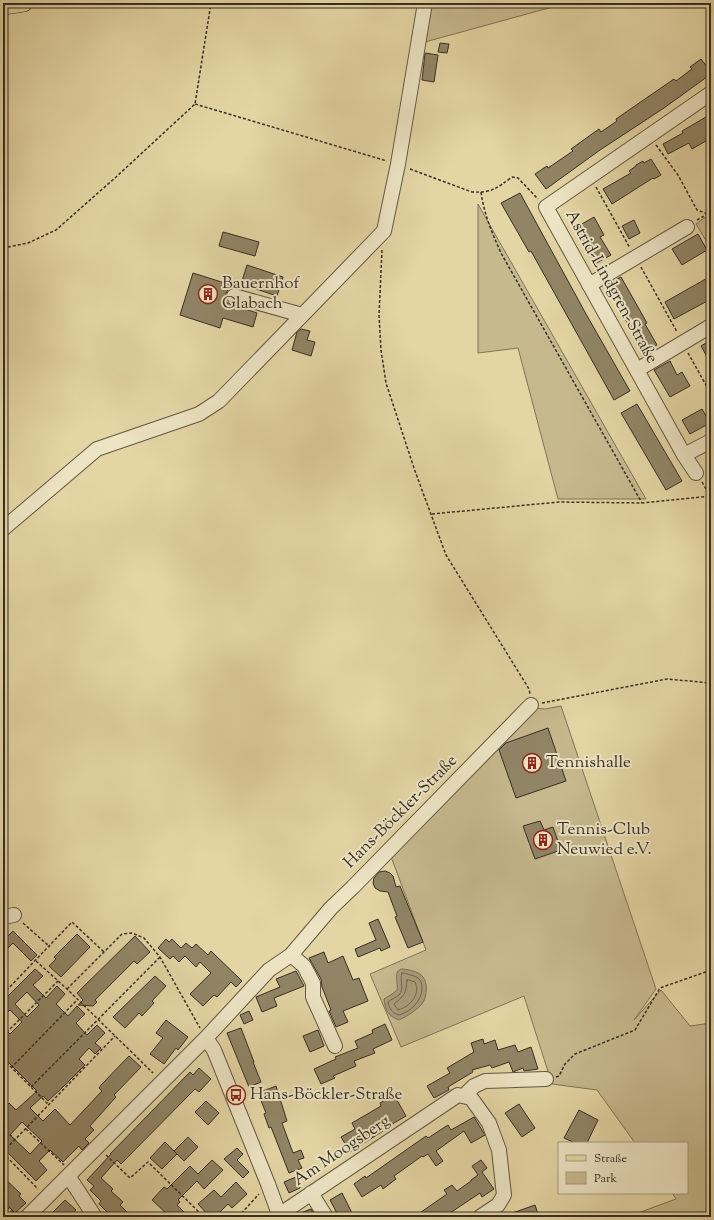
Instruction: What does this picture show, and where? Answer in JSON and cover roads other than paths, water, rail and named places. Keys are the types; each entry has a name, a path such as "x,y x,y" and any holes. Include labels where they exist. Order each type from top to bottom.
{"main road":[{"path":"3,6 24,3"}],"street":[{"path":"3,530 97,449 199,414 219,401 384,230 398,164 425,3"},
{"name":"Astrid-Lindgren-Straße","path":"696,473 684,455 546,207 711,93"},
{"path":"589,285 687,227"},
{"path":"234,296 302,315"},
{"path":"637,370 711,326"},
{"path":"684,455 711,441"},
{"name":"Hans-Böckler-Straße","path":"27,1217 71,1175 206,1038 269,970 291,955 331,908 531,705"},
{"path":"291,955 304,966 313,983 313,997 335,1046"},
{"path":"206,1038 214,1050 280,1216"},
{"name":"Am Moogsberg","path":"280,1216 458,1095 464,1096 474,1086 485,1081 546,1079"},
{"path":"464,1096 471,1098 489,1123 499,1150 504,1196 498,1205 480,1217"},
{"path":"71,1175 95,1217"},
{"path":"311,1194 326,1217"}],"water":[{"path":"401,969 414,971 421,975 424,978 426,989 422,1004 399,1020 392,1017 388,1012 384,999 396,990 397,972"}],"place":[{"name":"Bauernhof Glabach","path":"208,294"},
{"name":"Tennishalle","path":"532,763"},
{"name":"Tennis-Club Neuwied e.V.","path":"543,840"},
{"name":"Hans-Böckler-Straße","path":"236,1095"}]}
